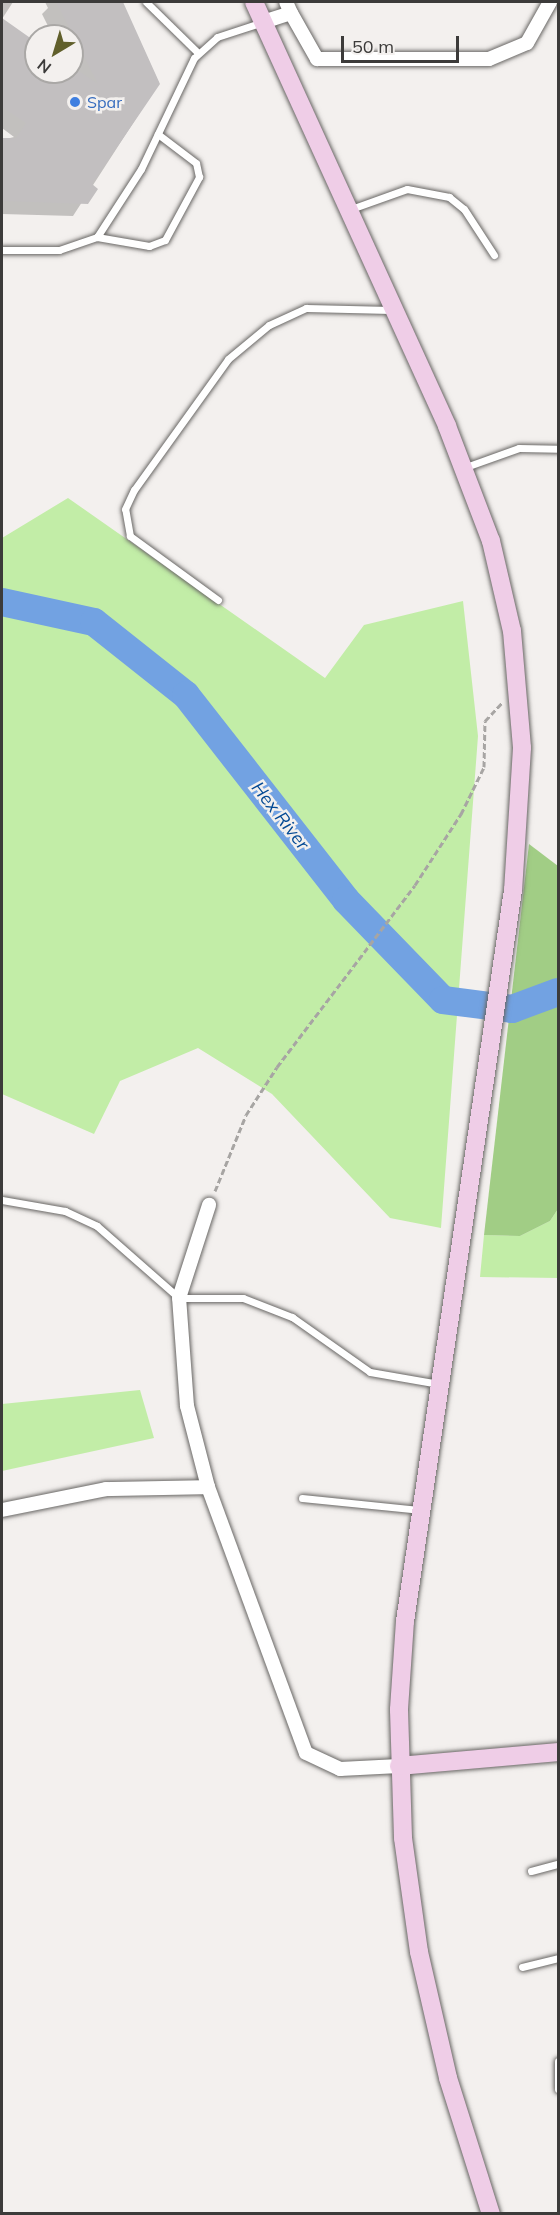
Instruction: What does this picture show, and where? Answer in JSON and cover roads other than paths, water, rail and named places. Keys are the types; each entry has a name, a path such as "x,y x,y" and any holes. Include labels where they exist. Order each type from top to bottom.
{"main road":[{"path":"254,2 464,468 504,586 517,686 521,789 507,936 443,1384 405,1621 399,1766 406,1872 419,1952 448,2078 491,2214"},
{"path":"399,1766 558,1752"}],"street":[{"path":"263,22 288,8 317,59 489,59 527,43 550,2"},
{"path":"209,1205 179,1298 186,1396 208,1487 306,1753 340,1769 399,1766"},
{"path":"2,1510 106,1489 208,1487"}],"lane":[{"path":"146,2 198,53"},
{"path":"97,237 158,134 198,53 217,37 263,22"},
{"path":"2,249 59,250 97,237 149,246 165,240 199,177 196,163 158,134"},
{"path":"349,210 407,189 428,190 464,209 494,255"},
{"path":"218,600 130,536 125,509 134,490 228,359 269,325 306,308 394,310"},
{"path":"464,468 519,448 558,449"},
{"path":"2,1200 56,1209 97,1226 179,1298 243,1298 292,1317 370,1372 443,1384"},
{"path":"302,1498 423,1510"},
{"path":"531,1870 558,1864"},
{"path":"522,1967 558,1958"},
{"path":"558,2061 558,2089"}],"waterway":[{"name":"Hex River","path":"2,602 94,622 186,695 346,900 443,1000 512,1009 558,992"}],"place":[{"name":"Spar","path":"75,102"}]}
